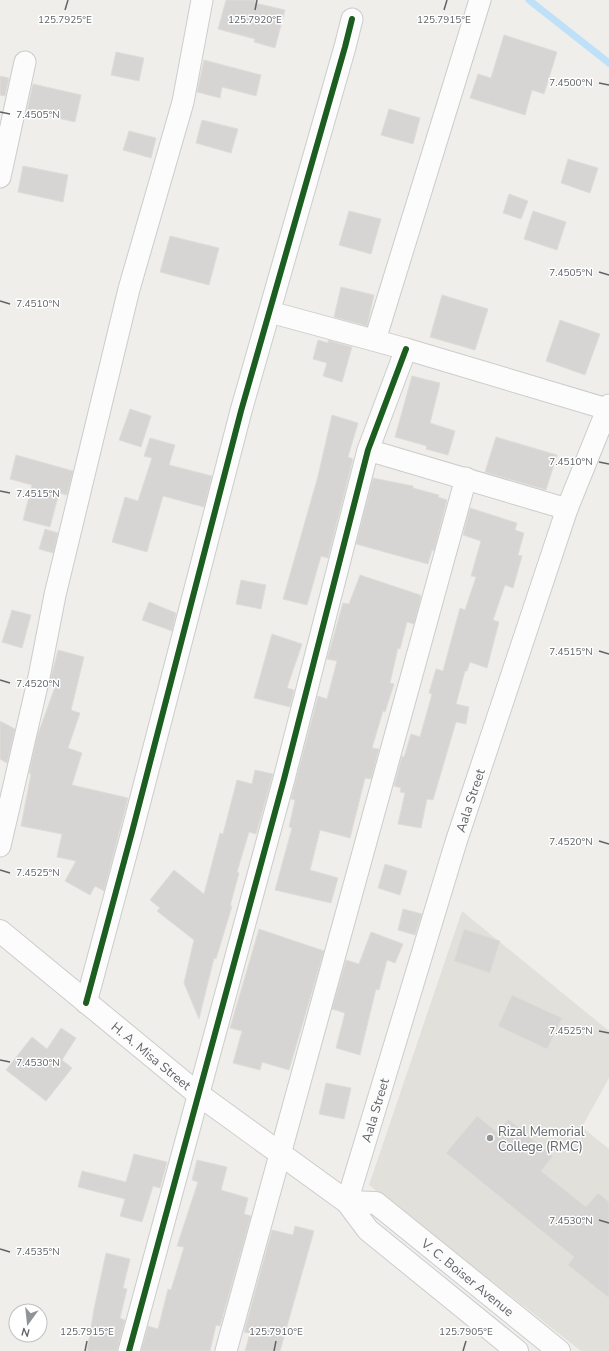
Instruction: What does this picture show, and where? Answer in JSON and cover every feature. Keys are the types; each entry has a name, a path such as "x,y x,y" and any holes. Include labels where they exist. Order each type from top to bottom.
{"street":[{"path":"0,846 39,677 55,596 129,289 183,102 202,0"},
{"path":"375,340 480,0"},
{"path":"86,1003 241,411 352,18"},
{"path":"0,177 25,62"},
{"path":"270,312 375,340 608,407"},
{"path":"129,1351 284,779 368,450 406,349"},
{"name":"Aala Street","path":"347,1202 456,842 567,509 608,407"},
{"path":"368,450 567,509"},
{"path":"226,1351 466,478"},
{"name":"H. A. Misa Street","path":"0,931 198,1094 347,1202 368,1230"},
{"name":"V. C. Boiser Avenue","path":"347,1202 376,1203 559,1351"},
{"name":"V. C. Boiser Avenue","path":"368,1230 516,1351"}],"shaded area":[{"name":"Rizal Memorial College (RMC)","path":"462,911 609,1031 609,1078 582,1127 609,1149 609,1351 581,1351 369,1185"}],"building":[{"path":"226,0 256,0 255,3 285,10 275,48 254,42 255,39 218,29"},
{"path":"504,35 557,52 544,94 532,90 525,115 470,98 478,74 491,78"},
{"path":"116,52 144,58 139,81 111,75"},
{"path":"204,60 261,75 256,96 222,87 220,98 197,92"},
{"path":"0,76 9,78 5,96 0,95"},
{"path":"33,84 81,95 75,122 27,111"},
{"path":"389,109 420,118 413,144 381,135"},
{"path":"202,120 238,129 231,153 196,143"},
{"path":"129,131 156,138 151,158 123,150"},
{"path":"568,159 598,168 590,193 561,183"},
{"path":"23,166 68,175 63,202 18,192"},
{"path":"509,194 528,201 521,219 503,213"},
{"path":"349,211 381,219 371,254 339,245"},
{"path":"533,211 566,222 557,250 524,239"},
{"path":"170,236 219,248 209,285 160,272"},
{"path":"341,287 374,295 367,326 334,317"},
{"path":"442,295 488,309 475,350 430,337"},
{"path":"560,320 600,334 585,375 546,361"},
{"path":"318,340 328,343 328,340 352,347 342,382 323,376 327,363 313,359"},
{"path":"412,376 440,383 430,423 455,431 448,455 426,449 427,446 395,437"},
{"path":"130,409 151,416 141,447 119,440"},
{"path":"332,415 358,423 348,457 353,459 328,558 321,556 307,605 283,599 318,476"},
{"path":"496,437 557,455 546,490 485,472"},
{"path":"150,438 175,445 169,465 212,476 204,507 163,496 147,552 112,542 125,497 138,501 152,458 144,456"},
{"path":"16,455 73,471 67,495 59,493 50,527 23,520 32,485 10,479"},
{"path":"373,478 413,486 413,488 439,495 438,497 447,500 434,551 432,550 428,564 356,544"},
{"path":"470,508 517,523 515,530 524,533 518,555 522,556 513,588 505,585 493,620 499,622 487,668 470,662 467,671 465,671 456,704 469,707 466,724 456,722 433,800 427,799 421,828 398,824 405,793 400,792 401,788 394,786 402,756 404,757 411,734 420,737 432,694 429,693 436,669 443,671 460,608 465,610 476,577 471,576 481,541 463,535"},
{"path":"45,529 58,533 53,553 39,549"},
{"path":"360,575 420,595 421,597 414,624 407,622 400,649 398,648 390,683 394,684 385,712 383,711 372,748 379,749 371,779 365,778 350,838 320,830 310,870 338,878 331,903 275,890 292,828 289,827 295,800 291,799 318,696 327,699 337,661 327,659 343,603 349,604"},
{"path":"241,580 266,585 261,609 236,604"},
{"path":"149,602 176,613 172,631 142,620"},
{"path":"12,610 31,615 22,648 2,642"},
{"path":"272,634 302,644 287,688 294,690 290,707 254,698"},
{"path":"58,650 84,657 71,710 80,713 68,748 82,753 72,785 128,798 104,891 95,886 90,895 65,881 76,861 57,857 62,834 21,826 31,774 29,773 37,737 55,687 49,685"},
{"path":"0,721 15,729 7,763 0,759"},
{"path":"255,770 273,774 256,834 249,832 237,872 239,873 230,906 232,906 216,959 214,958 199,1019 184,983 194,940 157,911 160,908 150,900 174,870 204,894 220,833 223,834 237,780 252,784"},
{"path":"385,864 407,871 400,895 378,888"},
{"path":"403,909 422,914 415,935 398,930"},
{"path":"259,929 324,951 289,1070 262,1062 260,1070 233,1063 242,1031 230,1028"},
{"path":"464,929 500,941 490,973 454,961"},
{"path":"371,932 403,944 395,963 387,960 379,990 376,989 360,1055 336,1048 345,1013 332,1009 346,960 359,964"},
{"path":"512,995 562,1018 547,1049 498,1026"},
{"path":"61,1028 76,1038 62,1060 72,1068 46,1101 6,1070 32,1037 47,1049"},
{"path":"326,1083 351,1088 344,1119 319,1114"},
{"path":"477,1116 498,1133 508,1119 553,1156 541,1171 586,1207 598,1193 609,1202 609,1298 568,1265 574,1257 446,1153"},
{"path":"134,1154 167,1162 160,1188 153,1186 142,1222 120,1216 125,1199 78,1187 82,1171 126,1182"},
{"path":"197,1160 227,1167 221,1190 248,1198 244,1214 251,1216 220,1326 216,1325 210,1351 141,1351 148,1326 158,1329 168,1289 171,1290 184,1247 177,1246 198,1182 192,1180"},
{"path":"295,1226 314,1231 280,1351 245,1351 250,1333 244,1332 272,1230 293,1235"},
{"path":"106,1253 130,1259 123,1288 127,1289 120,1318 125,1320 117,1351 87,1351 94,1309"}],"waterway":[{"path":"529,0 609,63"}],"cycle path":[{"path":"86,1003 241,411 352,19"},
{"path":"129,1351 284,779 368,450 406,349"}],"place":[{"name":"Rizal Memorial College (RMC)","path":"490,1138"}]}
